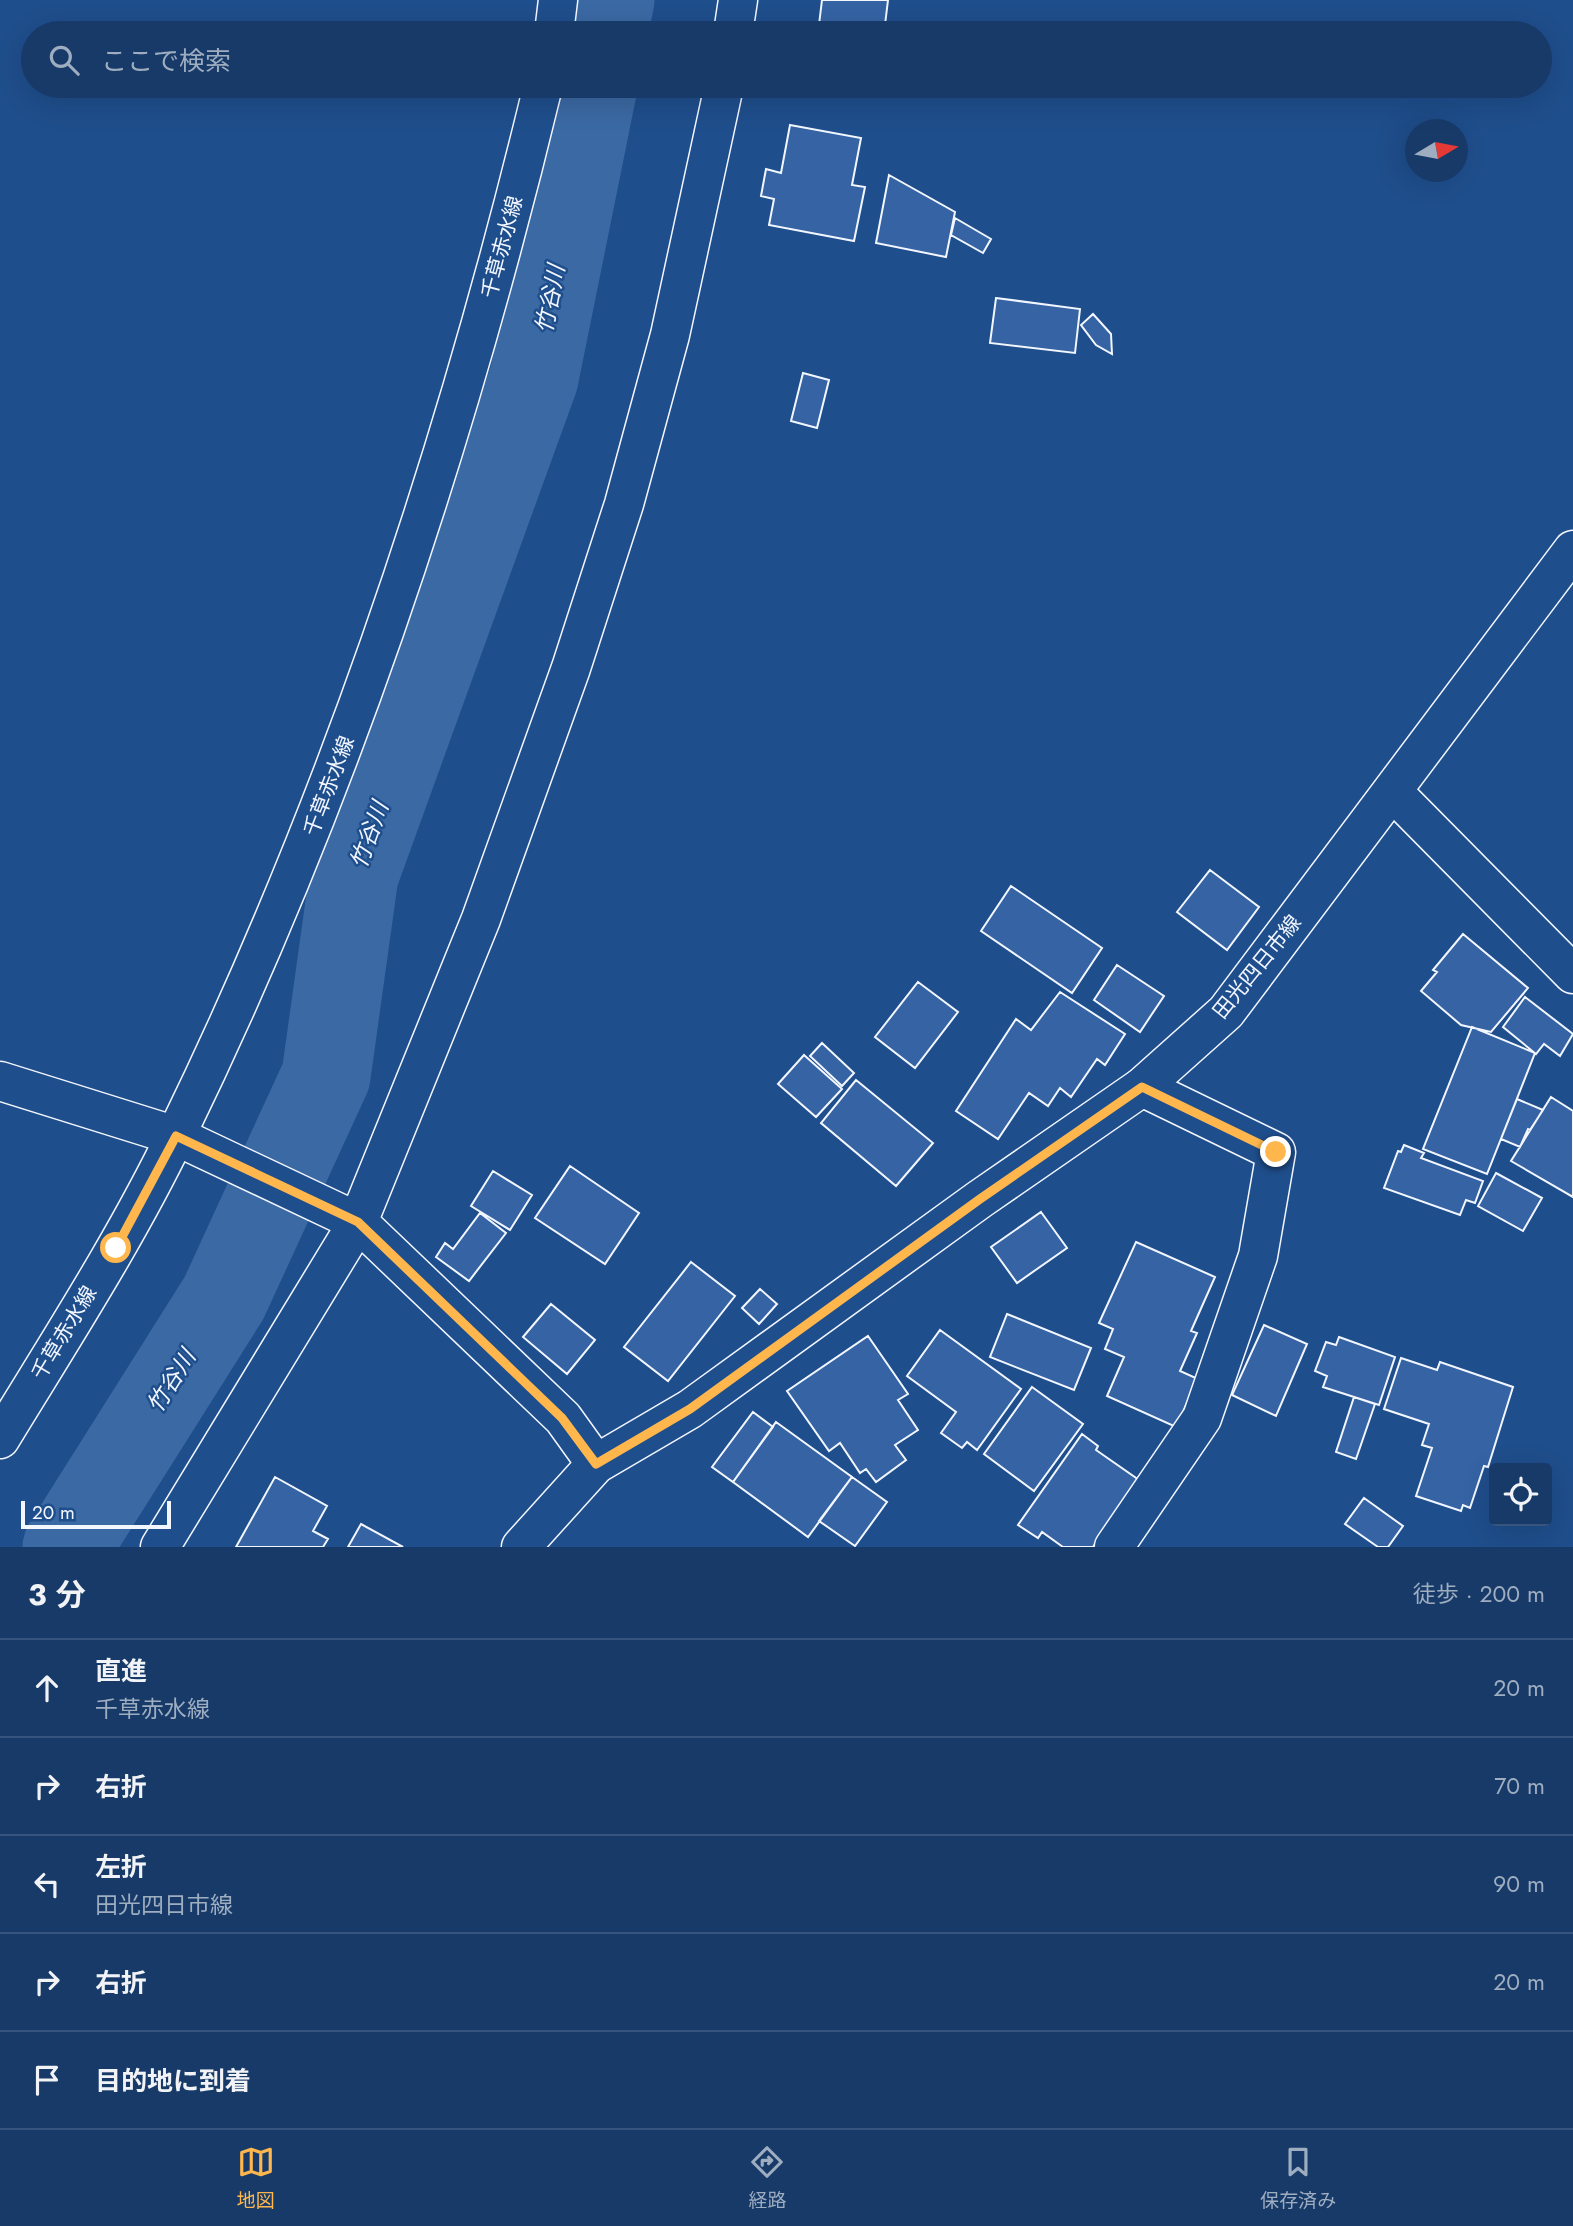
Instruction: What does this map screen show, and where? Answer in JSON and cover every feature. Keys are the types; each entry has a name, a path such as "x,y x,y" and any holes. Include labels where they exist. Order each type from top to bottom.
{"street":[{"path":"555,21 558,0"},
{"path":"735,21 738,0"},
{"name":"千草赤水線","path":"0,1439 116,1248 192,1143 364,696 422,526 456,413 540,98"},
{"path":"160,1547 358,1222 481,919 571,668 620,516 670,335 721,98"},
{"name":"田光四日市線","path":"521,1547 596,1464 690,1409 980,1199 1142,1087 1226,1012 1573,550"},
{"path":"1393,792 1573,974"},
{"path":"0,1081 192,1143 358,1222 562,1418 596,1464"},
{"path":"1114,1547 1202,1418 1258,1256 1276,1152 1142,1087"}],"building":[{"path":"822,0 888,0 885,21 819,21"},
{"path":"790,125 861,138 852,185 865,187 854,241 769,225 774,199 761,196 766,169 781,173"},
{"path":"889,175 955,212 946,257 876,243"},
{"path":"955,218 991,239 983,253 951,235"},
{"path":"996,298 1080,309 1075,353 990,343"},
{"path":"1093,314 1111,334 1112,354 1096,345 1081,325"},
{"path":"803,373 829,380 817,428 791,421"},
{"path":"1210,870 1259,907 1227,950 1177,912"},
{"path":"1011,886 1102,948 1072,993 981,931"},
{"path":"1463,934 1528,988 1491,1032 1461,1025 1421,991 1437,972 1433,970"},
{"path":"1117,965 1164,996 1140,1032 1094,1000"},
{"path":"918,982 958,1012 915,1068 875,1037"},
{"path":"1060,992 1125,1034 1105,1065 1097,1059 1071,1097 1060,1088 1048,1106 1029,1093 998,1139 956,1111 1016,1019 1031,1030"},
{"path":"1525,997 1573,1034 1560,1056 1544,1044 1536,1054 1503,1027"},
{"path":"1472,1027 1535,1053 1487,1174 1423,1149"},
{"path":"822,1043 854,1073 842,1086 810,1056"},
{"path":"804,1055 842,1089 816,1117 778,1084"},
{"path":"856,1080 933,1143 896,1186 821,1123"},
{"path":"1551,1097 1573,1111 1573,1197 1511,1161"},
{"path":"1517,1099 1543,1110 1530,1130 1528,1129 1520,1147 1501,1139"},
{"path":"1404,1145 1424,1153 1421,1158 1483,1181 1475,1203 1466,1200 1460,1215 1384,1188 1398,1151 1401,1152"},
{"path":"570,1166 639,1213 605,1264 535,1218"},
{"path":"493,1171 532,1195 510,1230 471,1206"},
{"path":"1496,1173 1542,1198 1523,1231 1478,1206"},
{"path":"1041,1212 1067,1248 1017,1283 991,1247"},
{"path":"480,1213 506,1233 469,1281 436,1257 445,1243 453,1249"},
{"path":"1136,1242 1215,1277 1191,1331 1197,1333 1180,1371 1198,1379 1176,1427 1107,1396 1124,1357 1105,1349 1113,1329 1099,1323"},
{"path":"691,1262 735,1296 668,1381 624,1347"},
{"path":"760,1289 777,1304 759,1324 742,1308"},
{"path":"551,1304 595,1340 567,1374 523,1337"},
{"path":"1007,1314 1091,1348 1074,1390 990,1357"},
{"path":"1264,1325 1307,1344 1276,1416 1232,1395"},
{"path":"940,1330 1021,1389 977,1450 967,1442 962,1448 941,1433 956,1412 907,1376"},
{"path":"868,1336 908,1394 898,1400 918,1430 895,1445 906,1460 876,1482 866,1469 860,1473 840,1443 829,1451 787,1391"},
{"path":"1339,1337 1395,1357 1379,1405 1323,1387 1327,1376 1315,1371 1326,1342 1336,1345"},
{"path":"1401,1358 1437,1370 1440,1362 1513,1387 1488,1467 1484,1466 1470,1508 1463,1505 1461,1511 1416,1496 1432,1448 1422,1445 1429,1424 1384,1409"},
{"path":"1032,1387 1083,1424 1034,1491 984,1454"},
{"path":"1354,1397 1375,1404 1356,1459 1336,1452"},
{"path":"753,1412 773,1427 733,1482 712,1467"},
{"path":"776,1422 852,1477 808,1537 733,1482"},
{"path":"1082,1434 1098,1446 1096,1450 1139,1480 1093,1547 1063,1547 1042,1532 1038,1538 1018,1525"},
{"path":"275,1477 327,1506 313,1531 328,1539 323,1547 236,1547"},
{"path":"852,1477 887,1502 855,1546 819,1521"},
{"path":"1364,1498 1403,1526 1388,1547 1378,1547 1345,1524"},
{"path":"361,1524 403,1547 348,1547"}],"waterway":[{"name":"竹谷川","path":"606,21 610,0"},
{"name":"竹谷川","path":"67,1547 224,1298 326,1076 354,875 534,378 591,98"}],"route":[{"path":"116,1248 176,1136 208,1150 358,1222 562,1418 596,1464 690,1409 980,1199 1142,1087 1276,1152"}]}
